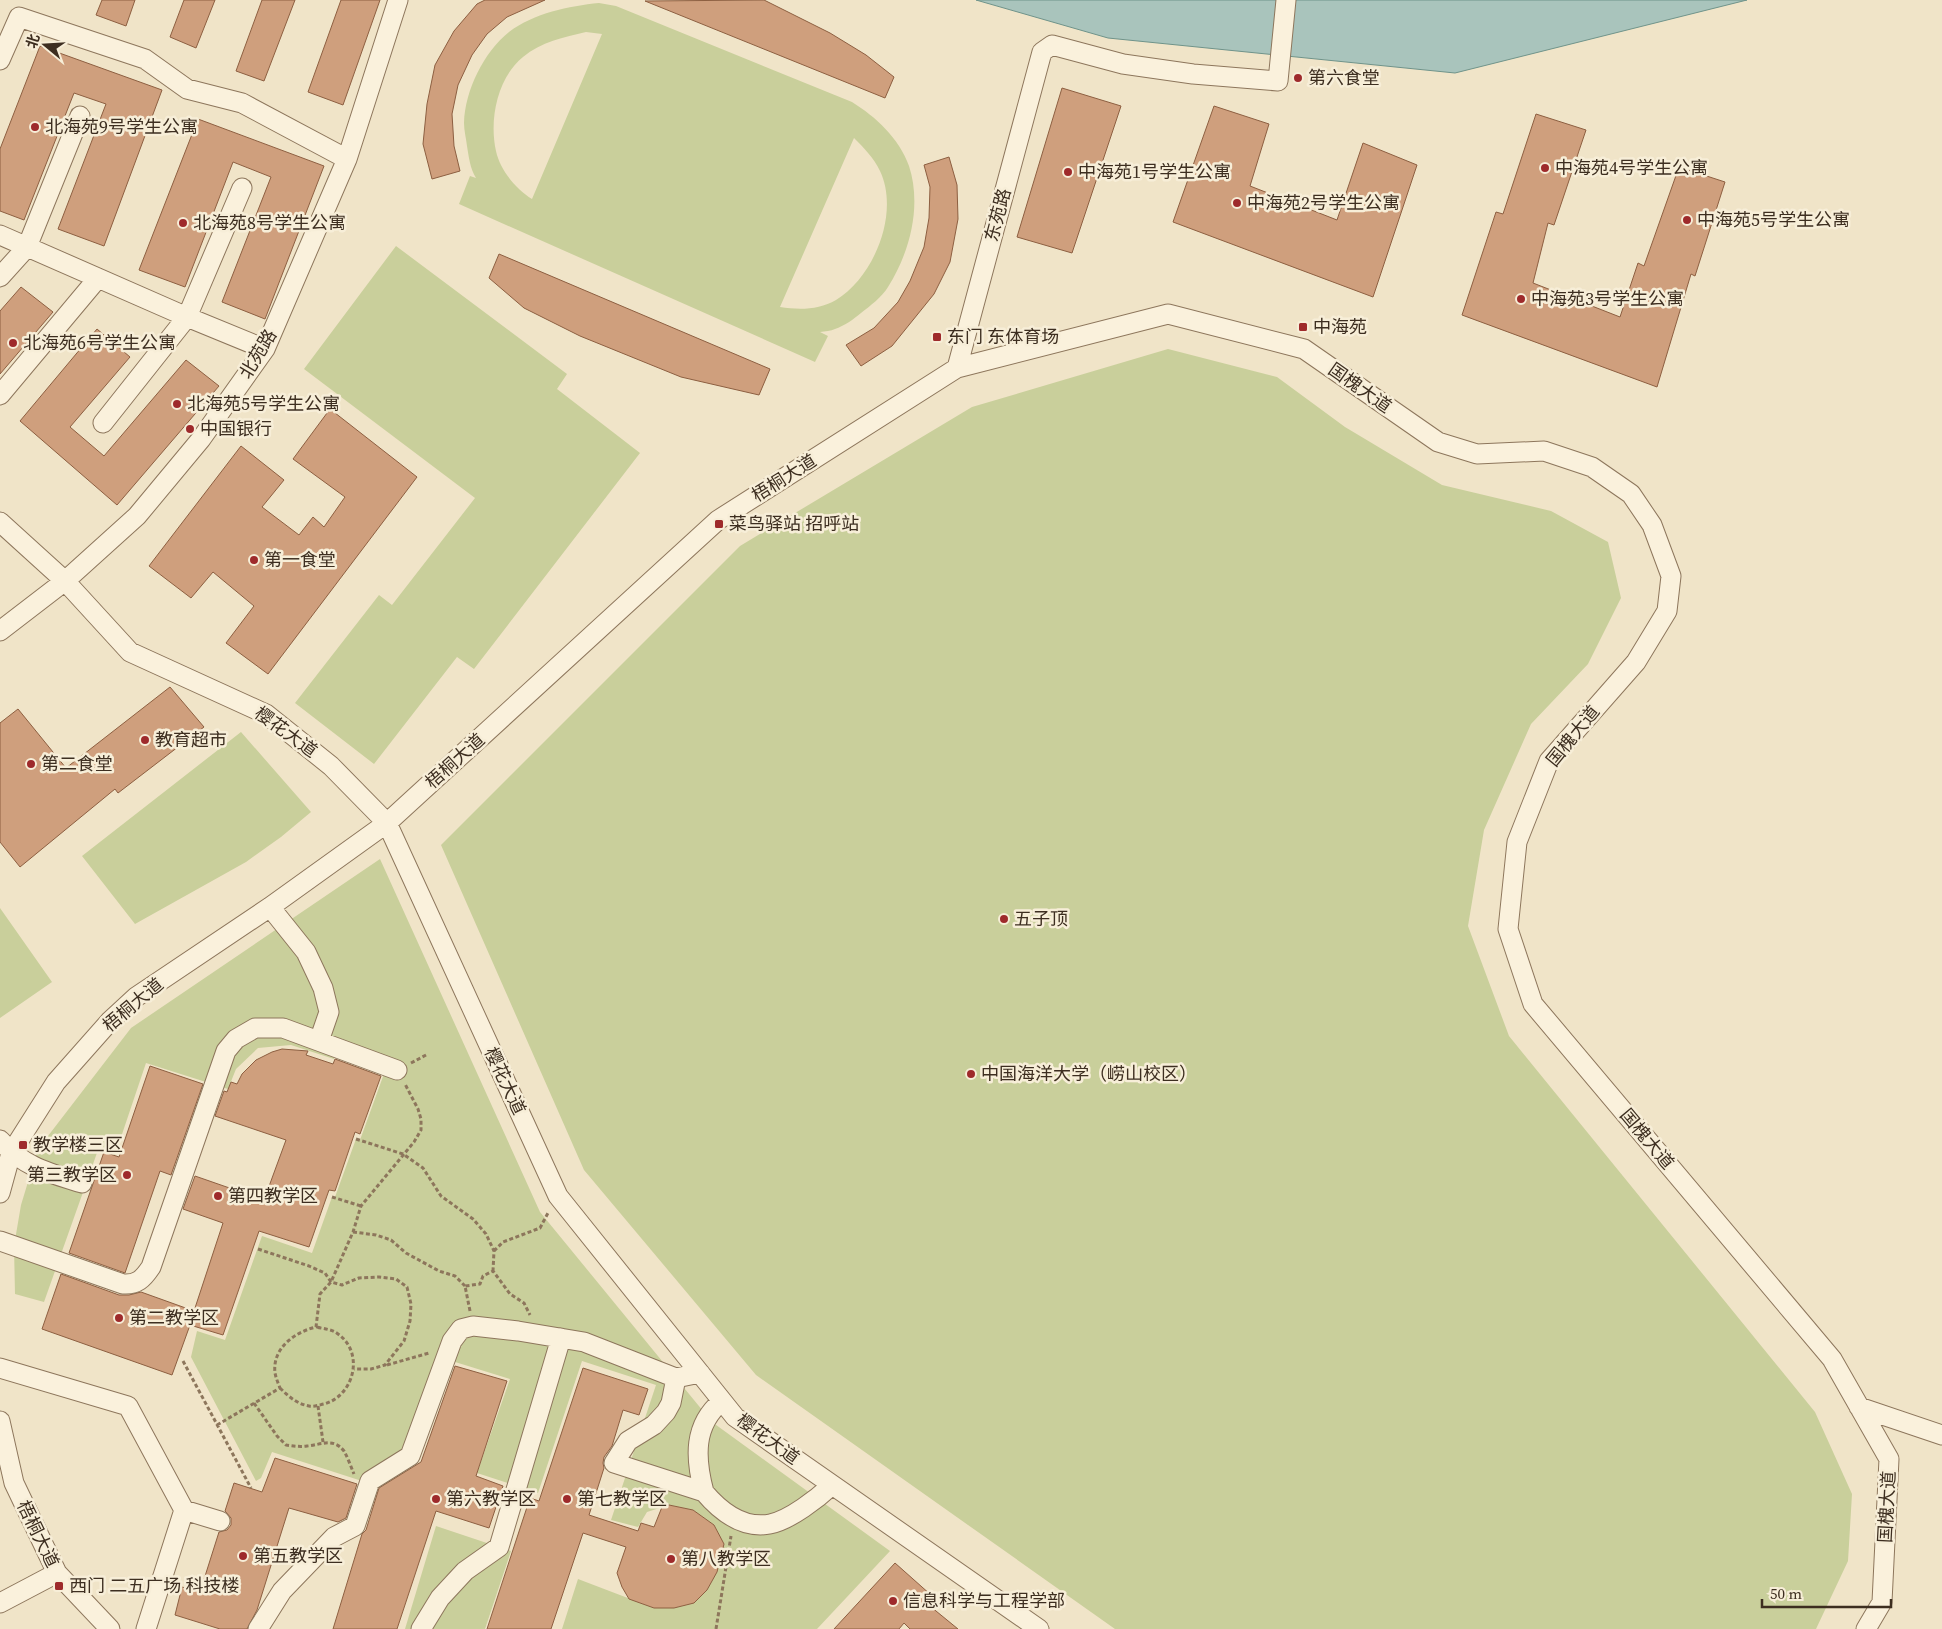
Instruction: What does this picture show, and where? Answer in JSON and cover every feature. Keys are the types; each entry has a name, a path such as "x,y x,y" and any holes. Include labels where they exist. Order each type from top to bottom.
{"lane":[{"name":"北苑路","path":"0,631 64,581 138,516 201,439 266,349 347,159 398,0"},
{"name":"东苑路","path":"957,368 1042,52 1052,46 1124,64 1194,74 1278,81 1286,0"},
{"path":"0,60 19,17 145,59 187,89 242,103 347,159"},
{"path":"0,277 27,247 80,116"},
{"path":"103,423 187,317 242,188"},
{"path":"0,235 187,317 266,349"},
{"path":"0,395 98,278"},
{"name":"国槐大道","path":"957,368 1168,314 1304,349 1438,442 1477,454 1544,451 1592,467 1632,494 1652,525 1671,576 1667,611 1636,662 1549,761 1517,842 1508,929 1533,1004 1832,1358 1889,1459 1882,1602 1866,1629"},
{"name":"梧桐大道","path":"0,1193 5,1146 56,1082 110,1021 136,997 270,906 387,823 718,520 957,368"},
{"name":"樱花大道","path":"0,522 64,581 130,652 266,714 331,766 387,823 558,1196 735,1417 1039,1629"},
{"path":"270,906 306,952 323,988 329,1012 319,1041"},
{"path":"0,1241 123,1284 134,1285 145,1277 151,1267 226,1051 236,1039 255,1028 283,1028 397,1070"},
{"path":"5,1146 37,1169 82,1183"},
{"path":"258,1629 282,1591 334,1536 355,1526 370,1481 410,1456 452,1340 461,1329 473,1326 584,1342 676,1378 700,1373"},
{"path":"421,1629 440,1598 465,1571 499,1547 561,1338"},
{"path":"0,1368 128,1406 184,1510 220,1521"},
{"path":"676,1378 671,1404 666,1412 654,1425 628,1441 614,1463 704,1492"},
{"path":"722,1401 711,1410 700,1431 698,1450 698,1471 704,1492 715,1506 734,1518 754,1523 770,1524 814,1502 832,1485"},
{"path":"1859,1407 1942,1435"},
{"name":"梧桐大道","path":"0,1421 7,1487 57,1574 110,1629"},
{"path":"146,1629 184,1510"},
{"path":"0,1603 57,1574"}],"path":[{"path":"316,1327 320,1294 331,1282 361,1206 414,1142 420,1130 421,1119 418,1109 397,1070 428,1054"},
{"path":"356,1139 403,1154 422,1168 441,1196 473,1219 486,1234 494,1251 493,1271 510,1294 524,1303 532,1320 533,1334"},
{"path":"332,1196 361,1206"},
{"path":"494,1251 503,1242 540,1228 558,1196"},
{"path":"352,1232 391,1240 406,1253 439,1271 455,1276 465,1286 473,1326"},
{"path":"258,1249 309,1266 325,1273 331,1282 342,1285 359,1278 379,1277 396,1279 407,1287 411,1304 410,1320 404,1341 386,1365"},
{"path":"465,1286 480,1284 483,1276 493,1271"},
{"path":"316,1327 338,1334 348,1343 353,1354 354,1369 349,1385 340,1397 311,1407 300,1403 280,1388 275,1372 278,1353 286,1342 296,1334 316,1327"},
{"path":"354,1369 371,1369 426,1354 452,1340"},
{"path":"183,1361 251,1488"},
{"path":"217,1425 280,1388"},
{"path":"254,1403 286,1445 305,1447 323,1442 338,1445 345,1452 357,1480 369,1484"},
{"path":"318,1405 323,1442"},
{"path":"716,1629 734,1518"}],"green space":[{"path":"599,3 616,6 852,102 878,121 899,146 909,166 913,181 914,213 908,244 896,273 883,294 876,301 845,324 833,330 820,332 828,336 815,362 459,204 470,176 476,178 470,163 464,123 465,110 472,85 484,61 500,40 519,25 541,15 564,8","holes":["586,32 602,34 532,199 520,190 505,172 498,158 494,139 497,100 507,76 523,57 537,47 561,38","854,138 875,162 885,188 887,206 880,243 862,276 850,290 836,300 823,306 809,308 794,309 780,307"]},
{"path":"396,246 567,374 557,389 640,453 474,669 457,657 374,764 295,703 379,595 392,605 475,498 304,369"},
{"path":"1168,349 1277,377 1345,427 1442,485 1551,511 1608,542 1621,598 1588,664 1531,724 1484,830 1468,926 1509,1036 1815,1412 1852,1494 1848,1561 1816,1629 1115,1629 756,1375 584,1170 441,845 740,546 972,407"},
{"path":"241,732 311,812 281,837 246,862 135,924 82,856"},
{"path":"380,859 540,1212 712,1422 890,1551 817,1629 562,1629 578,1579 654,1608 674,1608 694,1603 707,1590 717,1572 724,1544 714,1525 693,1510 669,1505 647,1512 638,1527 611,1520 656,1385 582,1361 538,1493 477,1473 510,1379 439,1357 406,1449 365,1482 272,1452 261,1478 256,1481 191,1357 197,1331 225,1340 262,1236 312,1253 332,1197 335,1197 356,1139 360,1140 385,1071 335,1055 334,1059 291,1045 258,1048 236,1069 228,1089 146,1063 115,1155 98,1150 44,1302 15,1294 14,1246 21,1205 38,1149 131,1028"},
{"path":"0,908 52,982 0,1018"},
{"path":"436,1526 511,1551 485,1629 405,1629"}],"water":[{"path":"976,0 1747,0 1455,73 1108,38"}],"building":[{"path":"102,0 135,0 126,26 96,15"},
{"path":"184,0 215,0 196,48 170,37"},
{"path":"262,0 295,0 264,81 236,71"},
{"path":"341,0 380,0 343,105 308,92"},
{"path":"485,0 545,0 507,17 487,34 472,55 458,85 452,114 454,146 460,171 432,179 423,144 427,104 435,65 454,31 477,4"},
{"path":"764,0 830,33 866,55 894,77 885,98 645,1"},
{"name":"北海苑9号学生公寓","path":"40,46 162,90 104,246 58,229 106,104 74,93 24,220 0,211 0,149"},
{"name":"中海苑1号学生公寓","path":"1062,88 1121,106 1072,253 1017,237"},
{"name":"中海苑2号学生公寓","path":"1214,106 1269,124 1250,186 1337,220 1363,143 1417,165 1373,297 1173,222"},
{"name":"中海苑3号学生公寓","path":"1536,114 1586,130 1554,225 1548,223 1533,283 1620,317 1638,263 1644,266 1679,167 1725,182 1695,276 1691,274 1657,387 1462,315 1496,212 1503,214"},
{"name":"北海苑8号学生公寓","path":"198,119 324,166 265,319 222,302 271,177 233,162 185,287 139,270"},
{"path":"949,157 957,185 958,219 950,262 934,294 892,346 861,366 846,345 874,328 898,302 910,281 924,247 929,218 930,187 924,165"},
{"path":"499,254 770,369 759,395 681,377 580,336 524,308 489,278"},
{"name":"北海苑6号学生公寓","path":"21,287 53,312 0,374 0,311"},
{"name":"北海苑5号学生公寓","path":"97,329 130,357 70,427 104,456 186,360 219,386 117,505 20,421"},
{"name":"第一食堂","path":"330,409 417,477 268,674 226,643 254,606 213,572 191,598 149,566 241,446 284,480 262,507 299,535 313,517 324,527 345,497 293,459"},
{"path":"170,687 204,727 118,793 115,789 20,867 0,842 0,723 18,709 66,768"},
{"name":"第四教学区","path":"282,1049 308,1051 306,1055 333,1064 335,1059 381,1076 360,1134 355,1132 335,1191 329,1190 309,1247 259,1231 223,1335 190,1325 172,1375 42,1329 61,1274 119,1295 141,1292 194,1311 223,1223 183,1209 195,1176 264,1200 286,1140 215,1116 224,1091 227,1092 231,1082 237,1084 242,1074 256,1060"},
{"name":"第三教学区","path":"150,1066 203,1084 171,1175 160,1171 125,1273 69,1253 104,1152 119,1157"},
{"name":"第六教学区","path":"455,1366 507,1381 476,1476 503,1486 489,1528 436,1511 397,1629 333,1629 362,1534 366,1530 379,1488 421,1462"},
{"name":"第七教学区","path":"583,1368 648,1389 639,1415 623,1410 612,1446 604,1457 604,1468 589,1515 638,1531 641,1523 654,1527 662,1507 669,1505 693,1510 714,1525 724,1544 717,1572 707,1590 694,1603 674,1608 654,1608 629,1599 622,1587 617,1573 626,1547 583,1533 551,1629 487,1629 530,1498 539,1501"},
{"name":"第五教学区","path":"275,1458 357,1484 346,1518 338,1522 289,1508 257,1610 247,1629 220,1629 175,1615 182,1587 200,1592 219,1532 227,1530 231,1525 231,1518 225,1511 234,1483 262,1492"},
{"name":"信息科学与工程学部","path":"895,1563 931,1595 925,1602 958,1629 910,1629 904,1623 899,1629 834,1629"}],"place":[{"name":"第六食堂","path":"1298,78"},
{"name":"北海苑9号学生公寓","path":"35,127"},
{"name":"中海苑4号学生公寓","path":"1545,168"},
{"name":"中海苑1号学生公寓","path":"1068,172"},
{"name":"中海苑2号学生公寓","path":"1237,203"},
{"name":"中海苑5号学生公寓","path":"1687,220"},
{"name":"北海苑8号学生公寓","path":"183,223"},
{"name":"中海苑3号学生公寓","path":"1521,299"},
{"name":"中海苑","path":"1303,327"},
{"name":"东门 东体育场","path":"937,337"},
{"name":"北海苑6号学生公寓","path":"13,343"},
{"name":"北海苑5号学生公寓","path":"177,404"},
{"name":"中国银行","path":"190,429"},
{"name":"菜鸟驿站 招呼站","path":"719,524"},
{"name":"第一食堂","path":"254,560"},
{"name":"教育超市","path":"145,740"},
{"name":"第二食堂","path":"31,764"},
{"name":"五子顶","path":"1004,919"},
{"name":"中国海洋大学（崂山校区）","path":"971,1074"},
{"name":"教学楼三区","path":"23,1145"},
{"name":"第三教学区","path":"127,1175"},
{"name":"第四教学区","path":"218,1196"},
{"name":"第二教学区","path":"119,1318"},
{"name":"第六教学区","path":"436,1499"},
{"name":"第七教学区","path":"567,1499"},
{"name":"第五教学区","path":"243,1556"},
{"name":"第八教学区","path":"671,1559"},
{"name":"西门 二五广场 科技楼","path":"59,1586"},
{"name":"信息科学与工程学部","path":"893,1601"}]}
